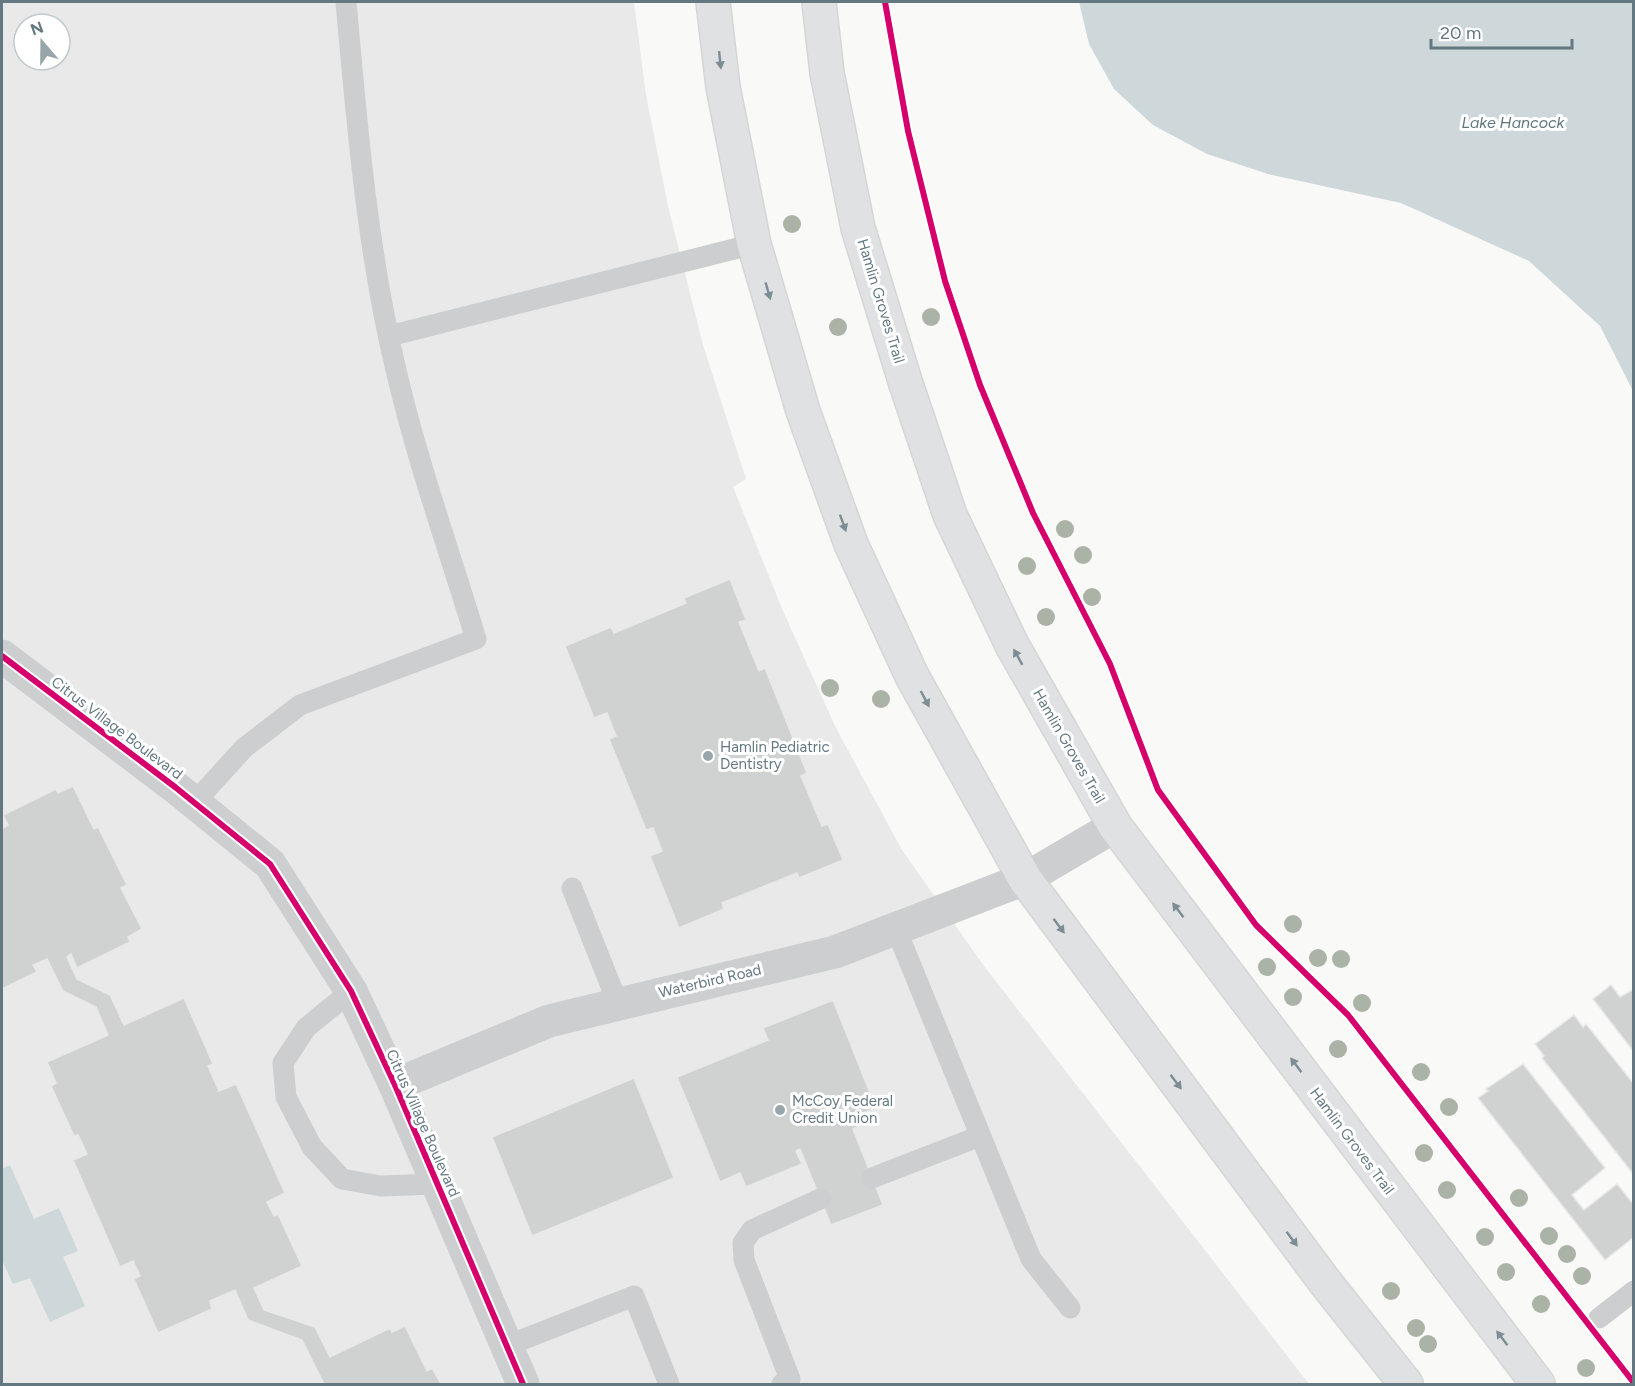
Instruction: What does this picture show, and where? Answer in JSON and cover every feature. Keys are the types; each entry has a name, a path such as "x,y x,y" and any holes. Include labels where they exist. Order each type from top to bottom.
{"main road":[{"path":"713,2 723,87 754,244 803,411 850,544 912,675 1024,879 1325,1282 1406,1384"},
{"name":"Hamlin Groves Trail","path":"819,2 827,73 858,228 905,381 950,515 1012,645 1115,826 1538,1384"}],"street":[{"name":"Citrus Village Boulevard","path":"6,667 195,802 270,864 351,992 395,1085 523,1384"},
{"name":"Waterbird Road","path":"395,1085 549,1021 835,952 1024,879 1115,826"}],"lane":[{"path":"195,802 244,748 300,705 476,639 420,459 395,369 376,271 361,168 346,2"},
{"path":"389,336 754,244"},
{"path":"572,888 618,1004"},
{"path":"896,929 1030,1259 1070,1308"},
{"path":"351,992 306,1028 283,1064 286,1097 312,1147 342,1179 381,1186 437,1184"},
{"path":"872,1178 980,1136"},
{"path":"782,1384 790,1378 744,1260 743,1243 752,1230 820,1199"},
{"path":"1599,1318 1634,1291"},
{"path":"506,1346 634,1296 669,1384"}],"shaded area":[{"path":"2,2 634,2 646,95 668,206 703,345 746,479 733,487 783,611 836,728 902,850 984,966 1309,1384 2,1384"}],"water":[{"name":"Lake Hancock","path":"1079,2 1633,2 1633,391 1600,326 1529,261 1401,203 1268,174 1207,154 1153,125 1114,89 1089,44"},
{"path":"10,1165 34,1219 59,1208 78,1251 63,1257 85,1306 50,1322 30,1278 13,1284 2,1260 2,1169"}],"building":[{"name":"Hamlin Pediatric Dentistry","path":"730,579 746,620 739,622 759,671 765,668 807,773 801,776 822,826 828,824 843,860 799,878 797,873 722,903 724,909 679,928 650,856 662,851 653,828 646,830 609,739 616,736 607,713 594,718 565,646 611,627 614,633 686,603 684,598"},
{"path":"73,786 94,829 98,827 127,885 121,888 142,929 128,937 130,942 77,968 71,954 67,957 77,979 110,995 124,1025 184,998 213,1064 208,1066 219,1091 236,1084 285,1193 267,1202 274,1216 278,1214 302,1266 254,1288 264,1310 315,1327 330,1357 390,1328 392,1332 405,1326 427,1371 432,1368 441,1384 324,1384 302,1340 248,1320 235,1290 210,1301 212,1309 158,1333 134,1279 140,1276 133,1261 120,1267 73,1160 87,1154 78,1135 74,1136 51,1086 56,1083 47,1062 108,1035 96,1007 63,991 47,959 33,965 37,972 2,989 2,829 8,825 3,815 56,789 58,793"},
{"path":"1611,985 1620,997 1634,989 1634,1052 1593,999"},
{"name":"McCoy Federal Credit Union","path":"833,1000 876,1108 863,1113 867,1123 853,1129 883,1205 831,1225 800,1149 796,1151 802,1164 746,1187 740,1173 720,1182 677,1077 768,1040 763,1028"},
{"path":"1574,1015 1583,1027 1586,1024 1634,1084 1634,1175 1542,1058 1544,1056 1535,1044"},
{"path":"1523,1064 1605,1168 1572,1195 1584,1210 1617,1184 1634,1205 1634,1237 1605,1260 1478,1098 1488,1091 1486,1089"},
{"path":"634,1078 674,1178 532,1236 492,1137"}],"cycle path":[{"path":"885,2 908,131 945,281 980,385 1033,513 1110,664 1158,790 1256,925 1348,1015 1634,1383"},
{"path":"2,656 175,787 270,864 351,991 395,1085 523,1384"}],"place":[{"name":"Hamlin Pediatric Dentistry","path":"708,756"},
{"name":"McCoy Federal Credit Union","path":"780,1110"}]}
